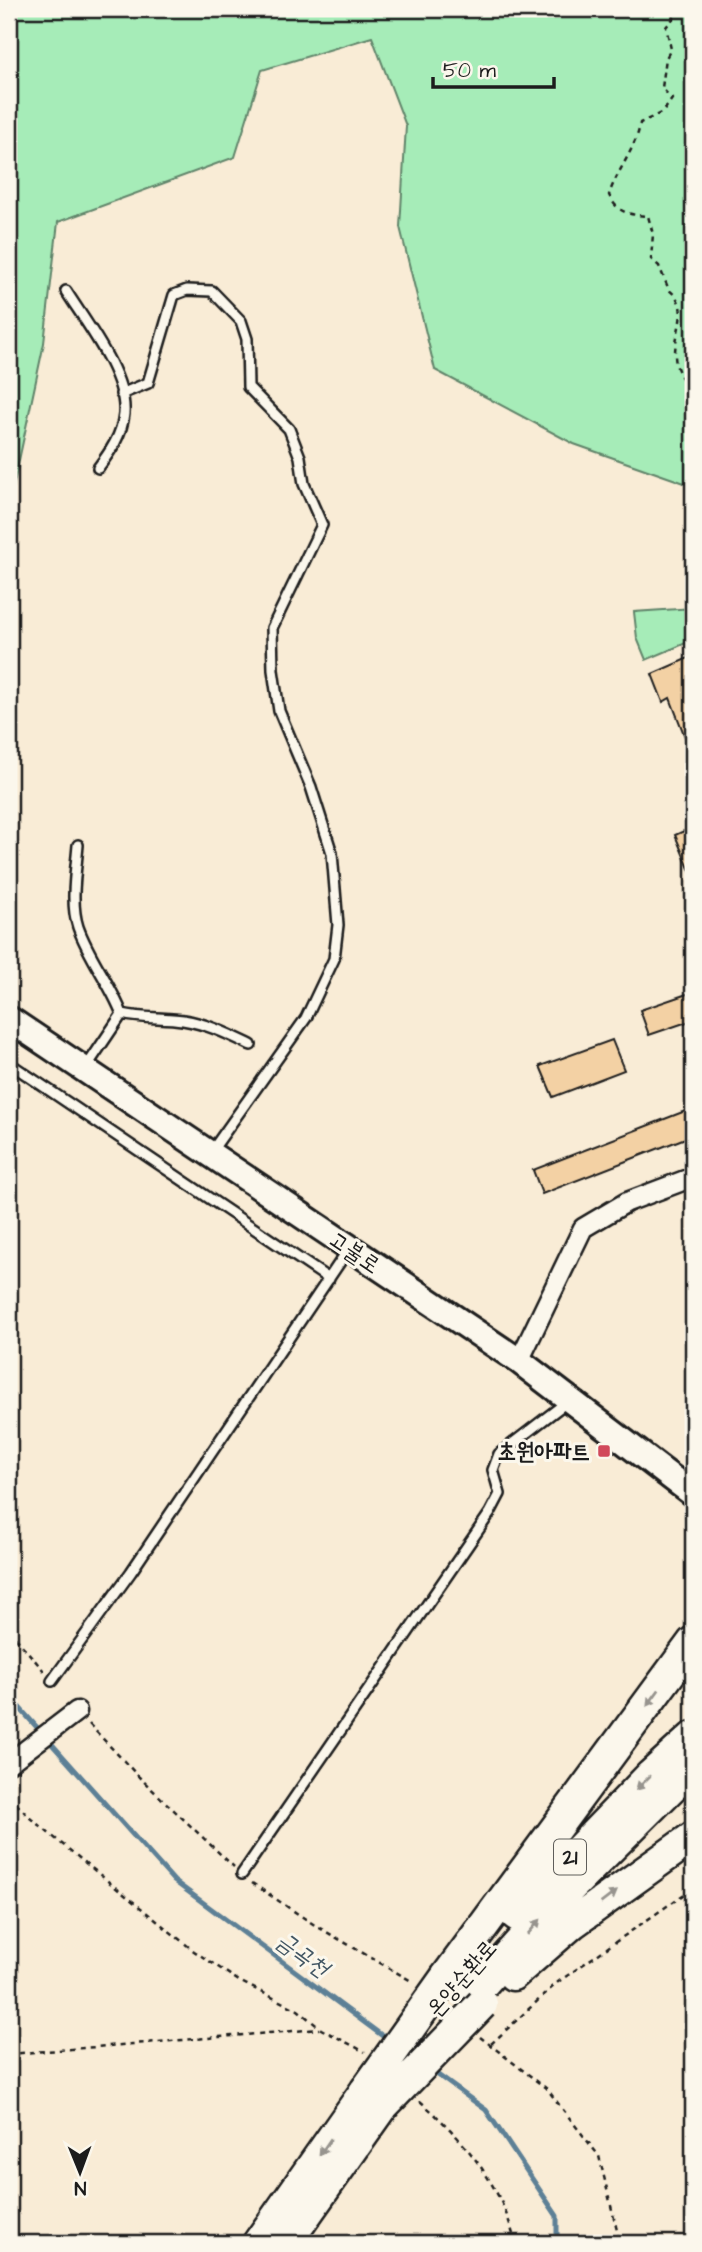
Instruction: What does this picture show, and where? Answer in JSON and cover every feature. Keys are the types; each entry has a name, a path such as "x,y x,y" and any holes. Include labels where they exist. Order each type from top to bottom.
{"highway":[{"path":"455,1990 693,1643"},
{"name":"온양순환로","path":"258,2243 375,2098 455,1990 538,1890 693,1737"},
{"name":"온양순환로","path":"455,1990 553,1905 693,1766"},
{"path":"455,1990 573,1923 693,1837"},
{"name":"온양순환로","path":"286,2243 375,2098"}],"main road":[{"name":"고불로","path":"9,1019 519,1361 693,1494"}],"street":[{"path":"519,1361 583,1228 627,1202 693,1177"},
{"path":"10,1762 77,1711"}],"lane":[{"path":"121,394 148,383 174,295 187,290 212,292 241,321 247,339 248,387 289,429 300,457 304,484 322,525 272,628 273,670 279,711 311,788 332,853 338,925 334,959 306,1018 209,1155"},
{"path":"66,291 111,364 121,394 124,413 116,444 98,468"},
{"path":"78,845 75,881 77,925 94,961 112,987 122,1014"},
{"path":"122,1014 148,1020 180,1020 214,1027 251,1045"},
{"path":"84,1070 122,1014"},
{"path":"9,1063 328,1279"},
{"path":"52,1681 131,1572 349,1248"},
{"path":"242,1874 490,1513 500,1494 493,1464 499,1454 569,1400"}],"path":[{"path":"681,9 666,27 671,49 666,58 662,88 672,99 663,112 640,123 639,134 616,174 609,195 613,205 629,215 648,216 653,234 651,259 659,265 669,290 683,297"},
{"path":"681,342 682,375 693,390"},
{"path":"9,1630 52,1681"},
{"path":"77,1711 139,1777 242,1874 316,1926 455,1990"},
{"path":"9,1796 30,1818 194,1951 239,1981 298,2010 321,2029 371,2057"},
{"path":"490,2045 558,1982 693,1888"},
{"path":"9,2054 321,2029"},
{"path":"480,2037 547,2089 599,2156 620,2243"},
{"path":"420,2101 440,2118 486,2174 510,2223 515,2243"}],"green space":[{"path":"9,9 693,9 693,486 574,444 435,370 400,227 406,126 372,37 262,70 235,157 58,222 44,343 9,507"},
{"path":"693,608 693,640 646,660 637,638 634,612"}],"building":[{"path":"693,656 692,755 670,698 663,702 652,674"},
{"path":"693,827 693,878 675,835"},
{"path":"693,992 693,1020 649,1035 640,1010"},
{"path":"612,1040 624,1070 553,1097 540,1066"},
{"path":"693,1108 693,1135 542,1194 533,1170"}],"waterway":[{"name":"금곡천","path":"9,1696 174,1881 388,2040"},
{"name":"금곡천","path":"431,2070 486,2110 557,2216 557,2243"}],"place":[{"name":"초원아파트","path":"604,1451"}]}
